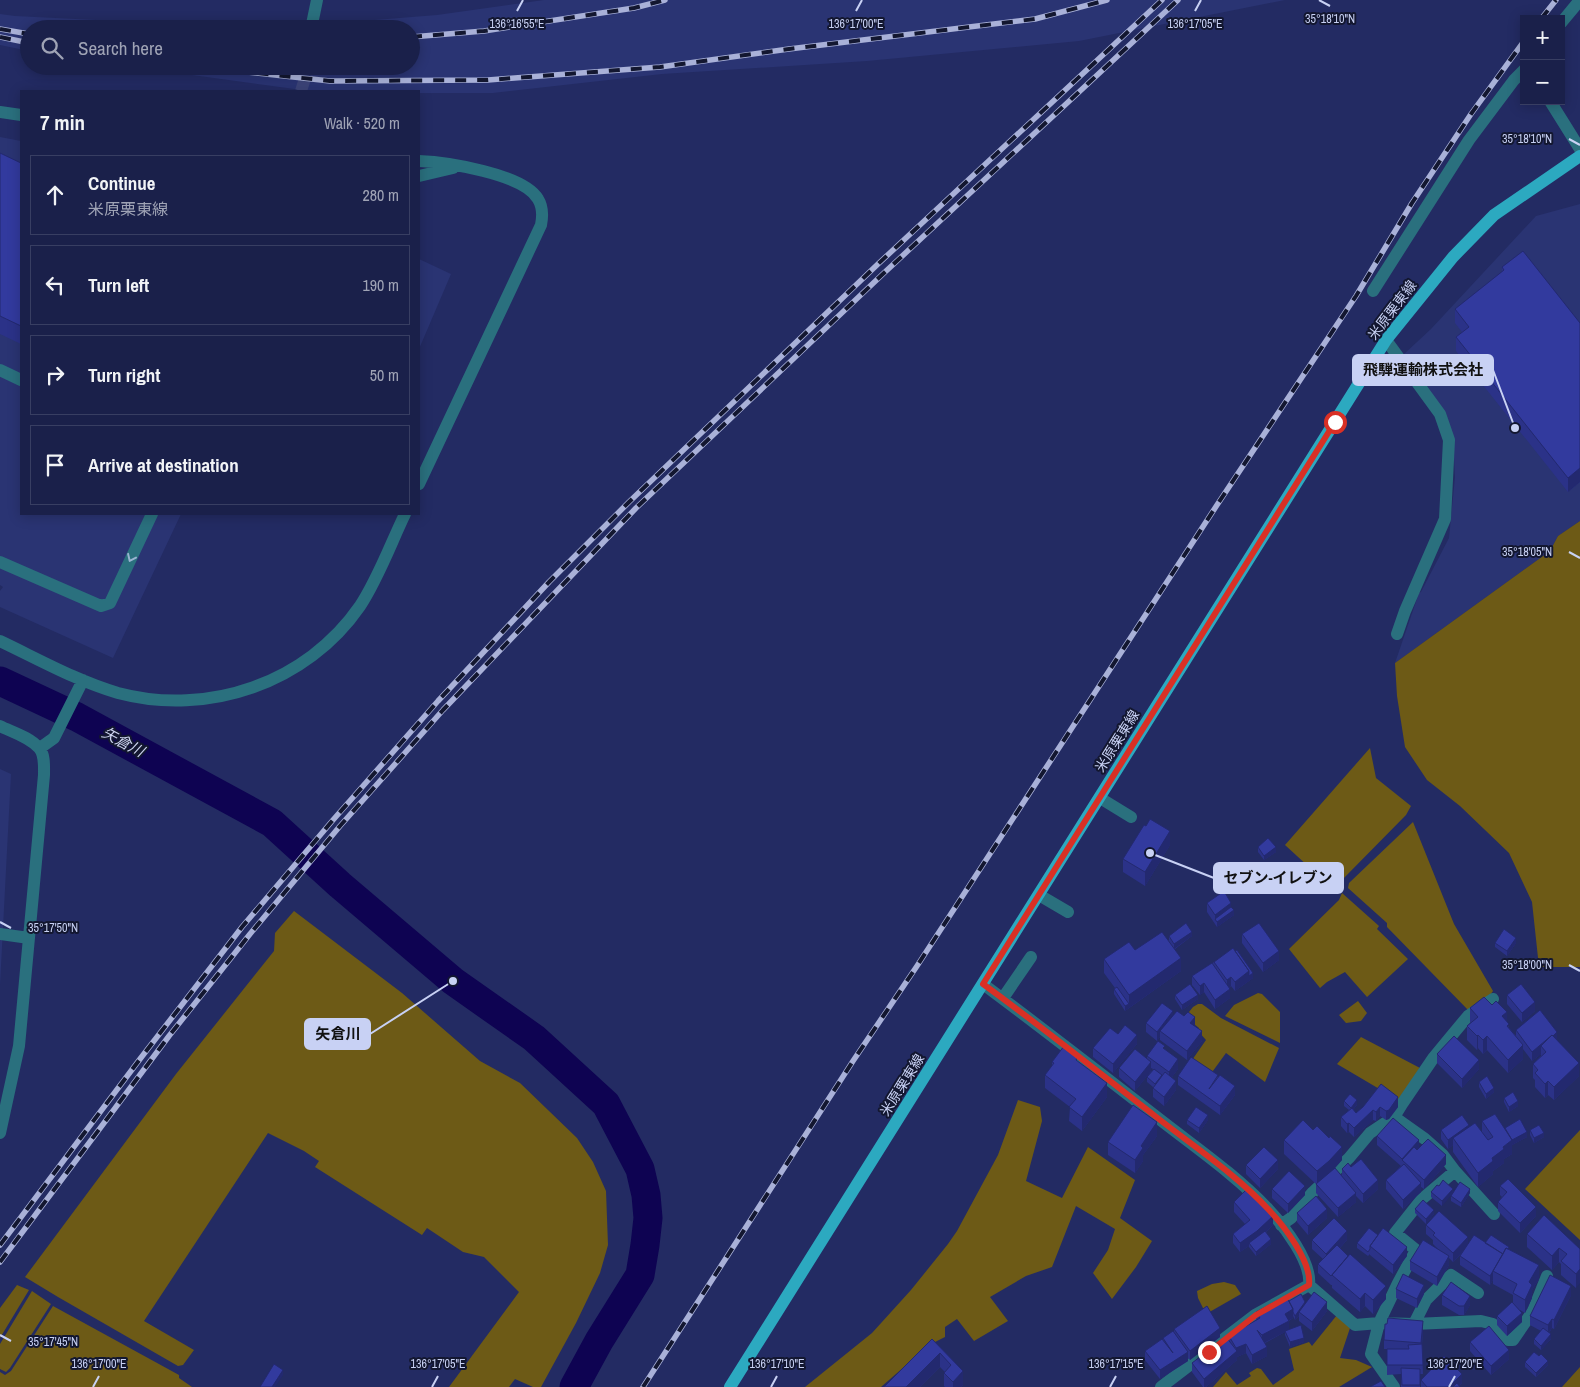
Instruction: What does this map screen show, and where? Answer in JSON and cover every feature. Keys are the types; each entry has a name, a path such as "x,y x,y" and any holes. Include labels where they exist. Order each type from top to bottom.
{"main road":[{"name":"米原栗東線","path":"730,1387 1386,340 1453,257 1494,215 1580,156"}],"street":[{"path":"313,20 317,0"},
{"path":"1565,18 1580,0"},
{"path":"1373,291 1469,140 1520,74"},
{"path":"1552,105 1580,149"},
{"path":"0,112 20,115"},
{"path":"420,161 492,172 531,190 538,197 542,208 541,225 420,482"},
{"path":"420,176 460,166"},
{"path":"1386,340 1440,414 1449,440 1445,519 1397,634"},
{"path":"0,370 20,380"},
{"path":"0,562 101,606 110,603 152,515"},
{"path":"0,641 81,684 166,701 230,695 263,685 287,674 314,655 340,630 360,606 405,515"},
{"path":"40,748 54,738 81,684"},
{"path":"0,726 26,738 40,748 43,757 44,775 28,938 20,1046 0,1133"},
{"path":"1100,798 1131,817"},
{"path":"1039,895 1068,912"},
{"path":"0,934 28,938"},
{"path":"1003,998 1031,957"},
{"path":"983,984 1255,1196 1281,1225 1304,1259 1309,1270 1309,1285 1355,1326 1379,1323 1414,1324 1481,1321 1493,1324 1508,1340 1513,1340 1533,1311 1547,1276"},
{"path":"1281,1225 1291,1218 1313,1192 1349,1158 1370,1133 1394,1117 1443,1046 1468,1016 1493,999"},
{"path":"1394,1117 1425,1139 1443,1155 1494,1214"},
{"path":"1394,1387 1371,1354 1379,1323 1416,1250 1395,1232 1422,1199 1455,1171"},
{"path":"1414,1324 1426,1300 1452,1276 1478,1293"},
{"path":"1161,1387 1256,1315 1309,1285"}],"shaded area":[{"path":"544,0 1285,0 1079,41 867,61 662,74 493,93 420,93 420,90 302,90 192,75 420,75 420,20 374,20 437,15"},
{"path":"0,14 96,20 20,20 20,49 0,45"},
{"path":"0,137 20,141 20,515 181,515 113,658 0,607 0,591 3,587 0,585"},
{"path":"1580,204 1580,521 1558,536 1550,551 1395,663 1419,593 1449,538 1455,477 1453,441 1403,355 1431,329 1536,216"},
{"path":"420,259 451,274 420,347"},
{"path":"1580,521 1580,967 1539,967 1532,902 1509,853 1460,806 1427,780 1405,747 1397,696 1395,663 1550,551 1558,536"},
{"path":"1370,748 1376,778 1411,806 1406,815 1342,880 1340,889 1309,867 1285,845"},
{"path":"0,769 11,774 0,985"},
{"path":"1413,822 1454,924 1493,991 1488,998 1470,1012 1387,927 1387,923 1348,888 1349,883"},
{"path":"1342,893 1379,926 1377,929 1408,959 1367,997 1345,972 1320,988 1289,949 1339,900"},
{"path":"294,911 402,993 480,1061 520,1083 577,1138 593,1162 606,1191 608,1245 600,1273 576,1323 541,1387 533,1387 515,1379 509,1387 449,1387 519,1292 484,1257 463,1252 427,1228 422,1235 315,1167 319,1161 304,1151 268,1133 144,1321 194,1350 183,1365 178,1366 25,1277 176,1074 274,951 275,933"},
{"path":"1258,993 1262,994 1280,1012 1280,1043 1225,1016 1234,1005"},
{"path":"1358,1001 1367,1013 1361,1021 1346,1023 1339,1015"},
{"path":"1198,1004 1202,1004 1221,1018 1279,1048 1265,1082 1226,1053 1210,1075 1190,1063 1206,1040 1198,1031 1199,1028 1185,1017"},
{"path":"1361,1037 1420,1068 1398,1100 1337,1064"},
{"path":"1018,1100 1040,1107 1042,1121 1026,1181 1062,1198 1088,1147 1135,1180 1120,1218 1152,1241 1136,1267 1112,1299 1093,1273 1108,1250 1115,1229 1076,1206 1052,1267 1026,1276 990,1297 1008,1321 974,1341 957,1319 945,1327 945,1337 929,1345 881,1387 805,1387 872,1333 911,1290 948,1244 998,1155"},
{"path":"1580,1130 1580,1240 1525,1189"},
{"path":"1224,1282 1235,1285 1241,1294 1206,1314 1198,1298 1197,1291 1212,1284"},
{"path":"17,1285 29,1290 0,1338 0,1308"},
{"path":"32,1291 51,1304 6,1372 0,1369 0,1344"},
{"path":"53,1306 179,1375 179,1378 192,1387 0,1387 0,1372 5,1375 11,1371"},
{"path":"1337,1315 1350,1328 1340,1358 1356,1360 1372,1367 1339,1387 1213,1387 1226,1372 1237,1385 1251,1376 1249,1373 1257,1368 1261,1369 1273,1385 1294,1370 1289,1349 1309,1342 1312,1346"},
{"path":"1580,1367 1580,1387 1562,1387"}],"building":[{"path":"0,153 20,163 20,326 0,316"},
{"path":"1523,251 1580,323 1580,468 1568,478 1456,337 1469,327 1455,309 1504,270 1502,267"},
{"path":"1150,819 1170,831 1145,872 1123,859 1144,825 1146,826"},
{"path":"1268,838 1276,847 1264,856 1258,847"},
{"path":"1224,891 1231,903 1215,915 1207,903"},
{"path":"1231,907 1234,910 1217,922 1215,919"},
{"path":"1186,923 1192,932 1174,944 1169,936"},
{"path":"1259,923 1279,951 1263,963 1242,934"},
{"path":"1504,929 1516,938 1507,951 1495,943"},
{"path":"1162,932 1181,958 1129,995 1104,959 1129,942 1135,950"},
{"path":"1233,948 1249,971 1235,982 1231,977 1227,980 1214,962"},
{"path":"1237,950 1253,973 1249,976 1249,971 1235,951"},
{"path":"1212,963 1230,989 1215,1000 1204,983 1200,986 1192,976"},
{"path":"1190,984 1198,995 1182,1005 1175,995"},
{"path":"1521,984 1535,1002 1522,1013 1507,995"},
{"path":"1117,987 1129,1004 1125,1006 1114,989"},
{"path":"1484,997 1492,1005 1496,1001 1507,1012 1502,1016 1509,1024 1507,1026 1523,1045 1508,1060 1487,1036 1483,1040 1467,1026 1478,1017 1470,1008"},
{"path":"1162,1003 1173,1011 1157,1032 1146,1023"},
{"path":"1540,1010 1557,1032 1532,1052 1516,1030"},
{"path":"1177,1011 1184,1016 1188,1012 1195,1017 1190,1023 1202,1031 1187,1051 1160,1031"},
{"path":"1125,1025 1137,1035 1113,1064 1093,1048 1110,1028 1118,1034"},
{"path":"1552,1035 1579,1063 1554,1087 1548,1081 1545,1084 1535,1073 1538,1070 1533,1064 1546,1052 1541,1046"},
{"path":"1454,1036 1479,1060 1462,1079 1437,1054"},
{"path":"1158,1041 1165,1046 1163,1048 1178,1059 1169,1072 1147,1056"},
{"path":"1064,1046 1078,1056 1076,1060 1107,1083 1082,1117 1069,1107 1076,1099 1045,1075"},
{"path":"1135,1049 1151,1062 1135,1082 1119,1068"},
{"path":"1191,1057 1218,1075 1209,1089 1220,1075 1235,1086 1220,1106 1178,1076"},
{"path":"1154,1069 1162,1075 1155,1084 1147,1077"},
{"path":"1165,1072 1176,1081 1164,1097 1153,1088"},
{"path":"1487,1076 1494,1088 1486,1094 1479,1082"},
{"path":"1381,1084 1398,1097 1389,1110 1386,1111 1380,1107 1376,1112 1373,1110 1354,1128 1349,1123 1347,1124 1341,1117 1352,1108 1356,1113"},
{"path":"1513,1092 1518,1101 1509,1107 1504,1098"},
{"path":"1350,1094 1357,1100 1351,1108 1344,1101"},
{"path":"1133,1105 1157,1122 1141,1146 1143,1148 1135,1160 1108,1142"},
{"path":"1196,1107 1208,1115 1199,1128 1187,1120"},
{"path":"1495,1114 1512,1140 1492,1158 1493,1161 1478,1173 1453,1138 1475,1123 1488,1140 1493,1137 1482,1121"},
{"path":"1462,1115 1469,1125 1448,1140 1441,1130"},
{"path":"1393,1118 1419,1140 1402,1159 1377,1136"},
{"path":"1520,1119 1527,1132 1512,1140 1505,1128"},
{"path":"1303,1120 1313,1130 1317,1126 1342,1147 1317,1171 1284,1140"},
{"path":"1539,1125 1544,1133 1534,1138 1530,1130"},
{"path":"1428,1139 1446,1155 1424,1180 1402,1160 1414,1147 1417,1150"},
{"path":"1264,1147 1278,1160 1260,1179 1246,1165"},
{"path":"1361,1159 1378,1180 1363,1194 1342,1169 1348,1163 1351,1167"},
{"path":"1404,1164 1421,1183 1403,1200 1386,1180"},
{"path":"1335,1168 1356,1193 1338,1208 1316,1184"},
{"path":"1289,1171 1305,1186 1288,1204 1272,1189"},
{"path":"1508,1179 1536,1207 1520,1223 1498,1202 1507,1192 1500,1186"},
{"path":"1443,1180 1453,1189 1442,1201 1431,1192"},
{"path":"1460,1182 1470,1189 1461,1203 1451,1196"},
{"path":"1247,1189 1273,1216 1240,1243 1233,1234 1250,1220 1234,1202"},
{"path":"1316,1196 1327,1209 1308,1226 1297,1213"},
{"path":"1423,1200 1434,1210 1426,1219 1415,1209"},
{"path":"1439,1211 1468,1237 1453,1253 1433,1235 1435,1233 1426,1225"},
{"path":"1544,1215 1580,1249 1580,1269 1576,1274 1561,1261 1567,1254 1559,1248 1552,1256 1527,1234"},
{"path":"1334,1218 1347,1231 1326,1254 1312,1240"},
{"path":"1369,1228 1378,1235 1368,1252 1357,1243"},
{"path":"1383,1228 1407,1247 1393,1265 1370,1246"},
{"path":"1265,1231 1271,1239 1256,1252 1249,1243"},
{"path":"1474,1235 1503,1254 1490,1276 1460,1256"},
{"path":"1491,1235 1509,1247 1508,1249 1506,1248 1503,1254 1485,1243"},
{"path":"1423,1240 1449,1256 1437,1277 1410,1261"},
{"path":"1337,1245 1348,1256 1331,1276 1318,1264"},
{"path":"1506,1248 1539,1265 1529,1282 1532,1285 1525,1300 1513,1293 1517,1284 1493,1271"},
{"path":"1350,1254 1386,1286 1373,1300 1365,1293 1360,1299 1332,1275"},
{"path":"1403,1274 1424,1285 1417,1299 1396,1289"},
{"path":"1550,1275 1571,1286 1554,1320 1552,1319 1548,1325 1530,1316"},
{"path":"1451,1282 1470,1296 1464,1306 1459,1306 1442,1295"},
{"path":"1314,1292 1327,1302 1312,1322 1299,1312"},
{"path":"1301,1294 1305,1302 1295,1316 1289,1301"},
{"path":"1286,1296 1293,1309 1285,1314 1289,1321 1262,1335 1257,1330 1267,1347 1252,1355 1246,1344 1236,1348 1229,1336 1260,1318 1256,1312"},
{"path":"1512,1302 1522,1313 1507,1326 1497,1316"},
{"path":"1207,1306 1220,1328 1190,1351 1174,1329"},
{"path":"1388,1318 1423,1321 1421,1343 1384,1340 1385,1324 1387,1324"},
{"path":"1301,1325 1304,1338 1290,1342 1285,1331"},
{"path":"1489,1326 1509,1350 1491,1366 1470,1342"},
{"path":"1543,1328 1551,1334 1541,1346 1534,1339"},
{"path":"1173,1331 1188,1352 1160,1370 1145,1351 1162,1339 1173,1353 1163,1338"},
{"path":"1226,1337 1237,1351 1204,1379 1192,1363"},
{"path":"932,1339 963,1371 953,1382 944,1373 951,1365 940,1353 906,1387 884,1387"},
{"path":"1422,1344 1423,1365 1387,1365 1387,1349 1409,1349 1408,1345"},
{"path":"1534,1352 1539,1356 1541,1354 1548,1361 1536,1373 1525,1362"},
{"path":"1444,1356 1462,1374 1449,1387 1427,1387 1421,1380"},
{"path":"274,1364 283,1370 272,1387 260,1387"},
{"path":"1401,1368 1420,1369 1420,1385 1402,1385"},
{"path":"1381,1381 1385,1387 1370,1387"}],"waterway":[{"name":"矢倉川","path":"0,681 77,717 272,823 340,885 453,981 534,1038 606,1104 640,1169 646,1195 648,1218 645,1245 640,1275 599,1341 574,1387"}],"tunnel":[{"path":"301,90 306,75"}],"railway":[{"path":"420,36 484,31 634,8 665,0"},
{"path":"275,75 330,81 488,80 660,67 1035,19 1107,0"},
{"path":"0,1245 242,927 438,701 549,582 629,502 878,264 1162,0"},
{"path":"0,1262 169,1036 250,934 340,826 443,710 636,508 885,272 1178,0"},
{"path":"1544,15 1556,0"},
{"path":"0,29 20,32"},
{"path":"0,37 20,41"},
{"path":"643,1387 853,1061 1356,296 1412,203 1471,114 1520,47"}],"place":[{"name":"飛騨運輸株式会社","path":"1515,428"},
{"name":"セブン-イレブン","path":"1150,853"},
{"name":"矢倉川","path":"453,981"}],"route":[{"path":"1209,1352 1256,1315 1309,1285 1309,1270 1304,1259 1281,1225 1255,1196 983,984 1335,422"}]}
